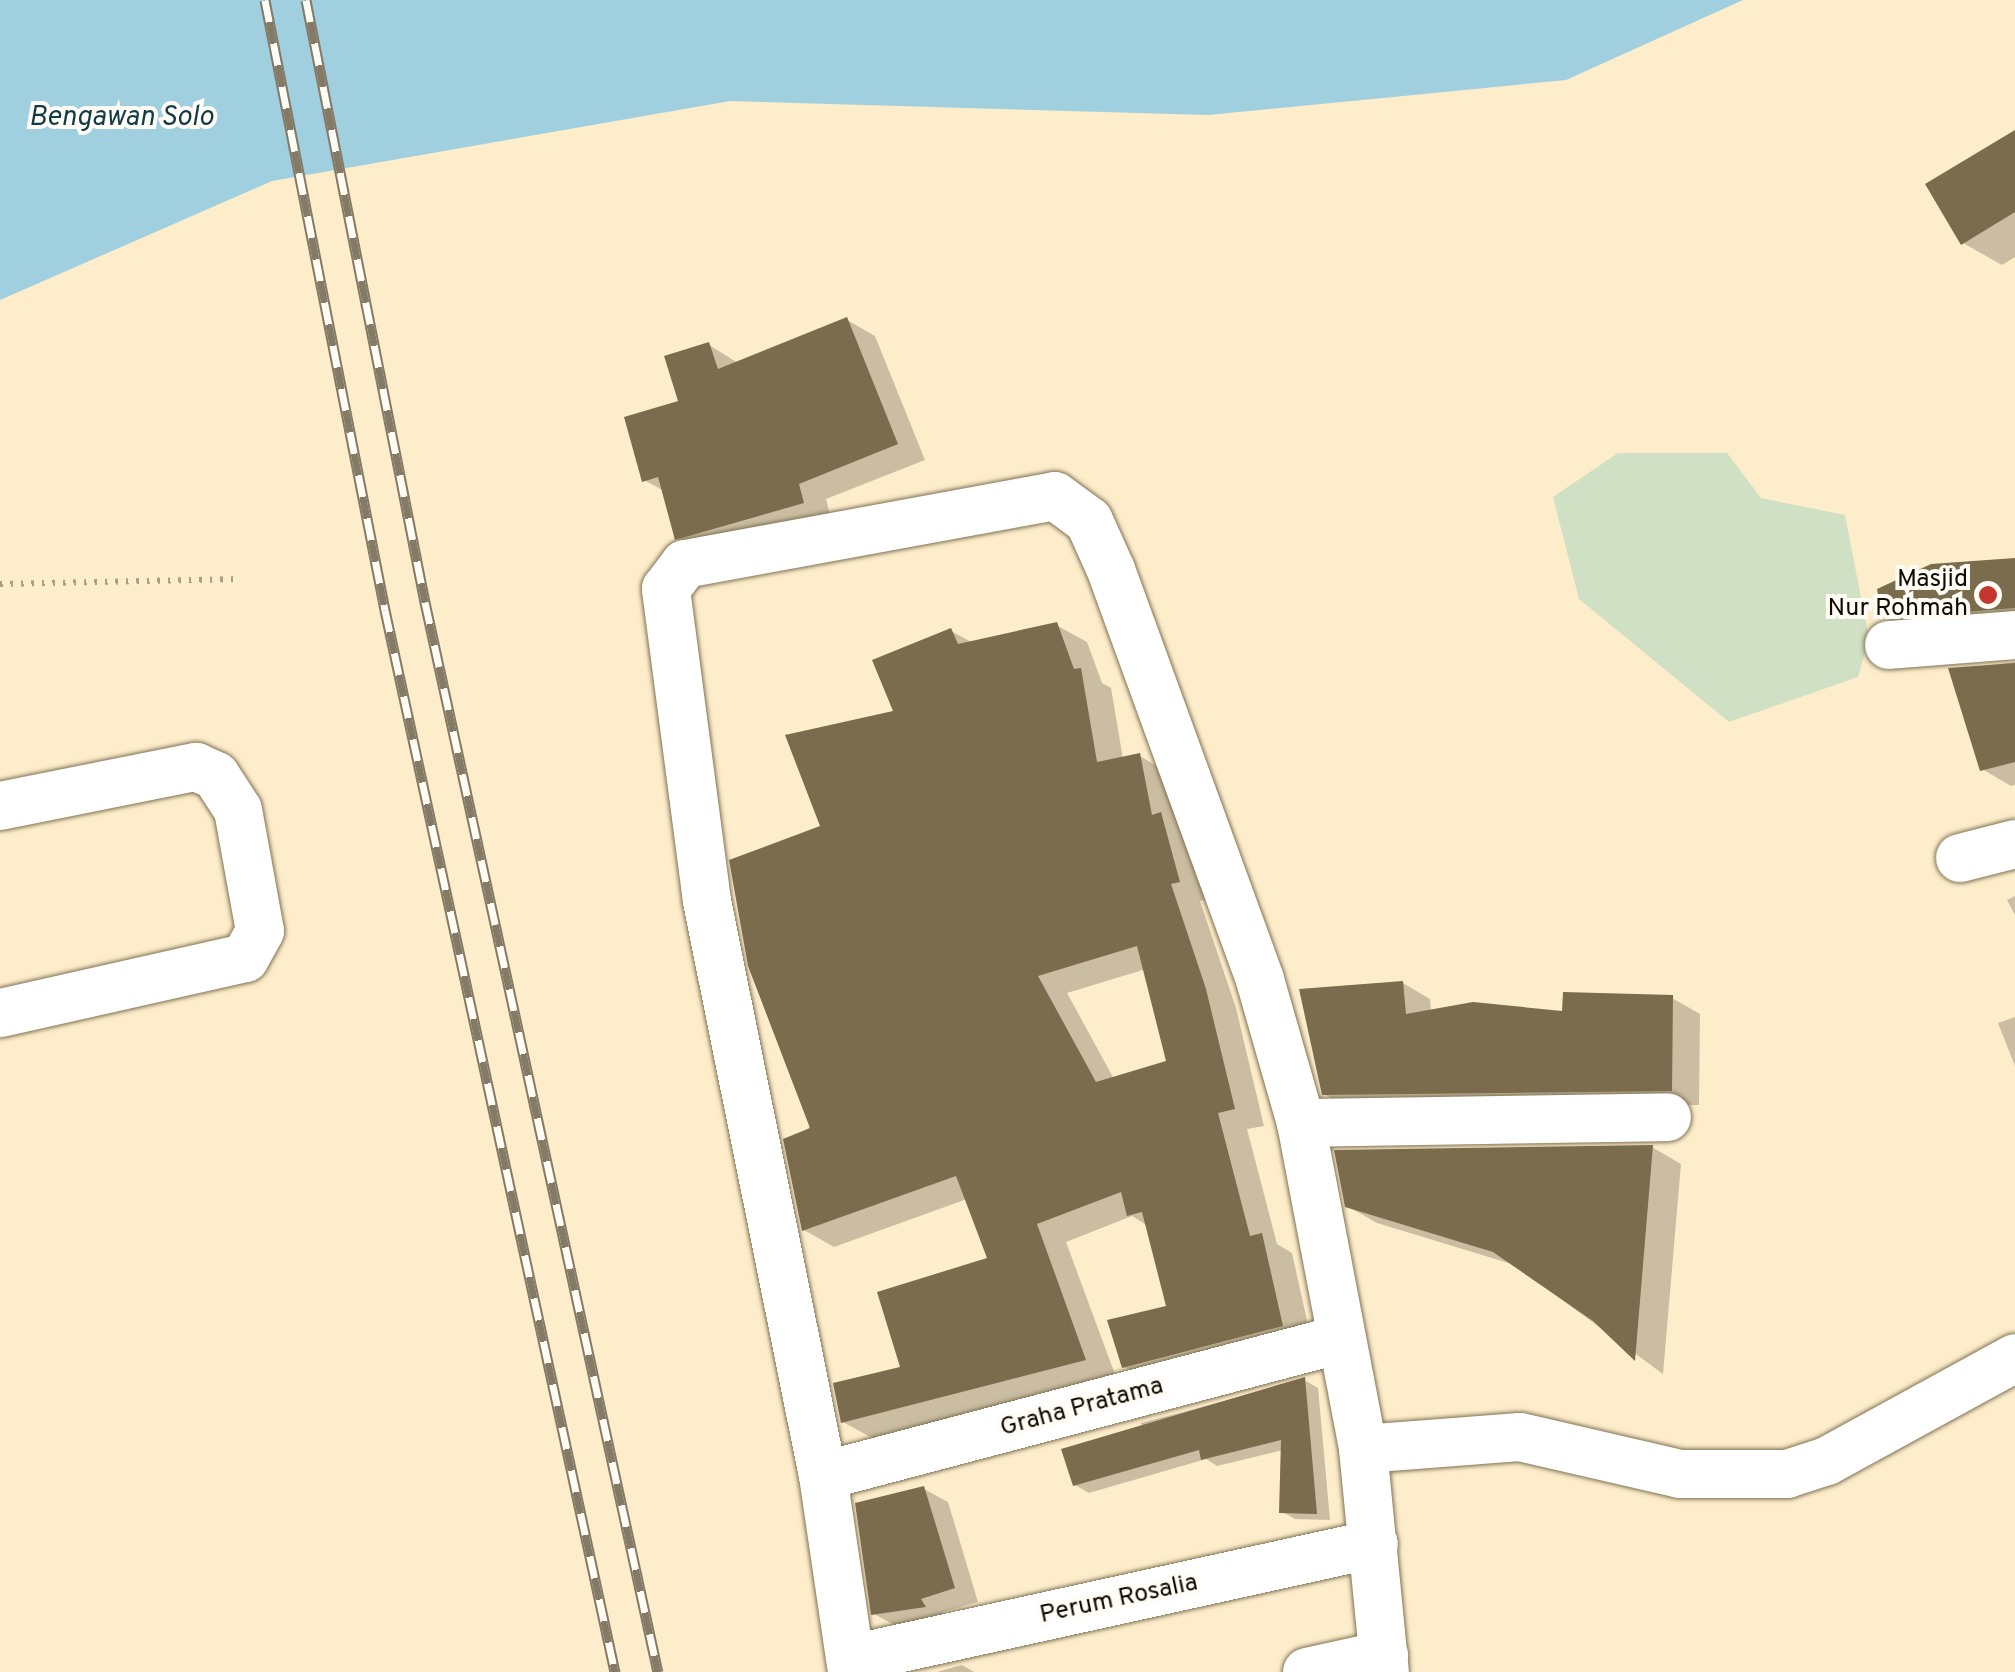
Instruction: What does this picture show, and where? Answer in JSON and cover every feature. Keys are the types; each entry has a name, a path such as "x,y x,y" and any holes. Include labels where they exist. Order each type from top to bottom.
{"street":[{"path":"858,1664 707,901 666,589 685,564 1055,496 1073,504 1089,520 1110,570 1260,980 1302,1123 1363,1448 1384,1664 1308,1672"},
{"path":"1889,645 2015,634"},
{"path":"0,806 196,768 216,776 238,810 260,931 245,958 0,1013"},
{"path":"1960,858 2015,844"},
{"path":"1302,1123 1667,1118"},
{"name":"Graha Pratama","path":"823,1476 1340,1339"},
{"path":"1363,1448 1520,1437 1708,1478 1787,1474 1826,1461 2015,1358"},
{"name":"Perum Rosalia","path":"858,1664 1374,1544"}],"path":[{"path":"0,584 240,579"}],"green space":[{"path":"1618,453 1727,453 1761,498 1845,515 1869,639 1858,677 1729,722 1579,599 1553,497"}],"water":[{"name":"Bengawan Solo","path":"0,0 1743,0 1566,80 1208,115 730,101 272,181 0,300"}],"building":[{"path":"2015,130 2015,212 1961,245 1925,184"},
{"path":"847,317 898,444 799,484 804,503 675,540 658,477 642,482 624,417 678,401 664,356 709,342 718,369"},
{"path":"2015,558 2015,608 1882,619 1877,589 1931,564"},
{"path":"1057,622 1074,669 1081,668 1097,762 1140,753 1152,815 1161,812 1180,882 1171,884 1206,989 1235,1109 1218,1113 1250,1236 1262,1233 1283,1326 1122,1368 1107,1320 1166,1306 1142,1212 1127,1216 1121,1192 1037,1224 1086,1360 841,1423 833,1383 900,1367 877,1292 987,1258 956,1176 802,1231 783,1139 810,1128 748,966 729,860 820,826 785,735 893,711 872,660 951,628 958,644","holes":["1137,946 1166,1061 1096,1082 1038,976"]},
{"path":"2015,663 2015,762 1980,771 1948,668"},
{"path":"1403,981 1406,1014 1473,1002 1562,1011 1563,992 1673,995 1672,1091 1322,1095 1299,989"},
{"path":"1653,1145 1635,1361 1593,1321 1493,1252 1345,1207 1334,1150"},
{"path":"1305,1377 1317,1514 1279,1513 1281,1440 1201,1460 1199,1450 1073,1486 1061,1449"},
{"path":"924,1486 955,1588 921,1599 926,1607 871,1615 855,1503"}],"railway":[{"path":"265,0 385,610 615,1672"},
{"path":"306,0 425,602 658,1672"}],"place":[{"name":"Masjid Nur Rohmah","path":"1988,595"}]}
